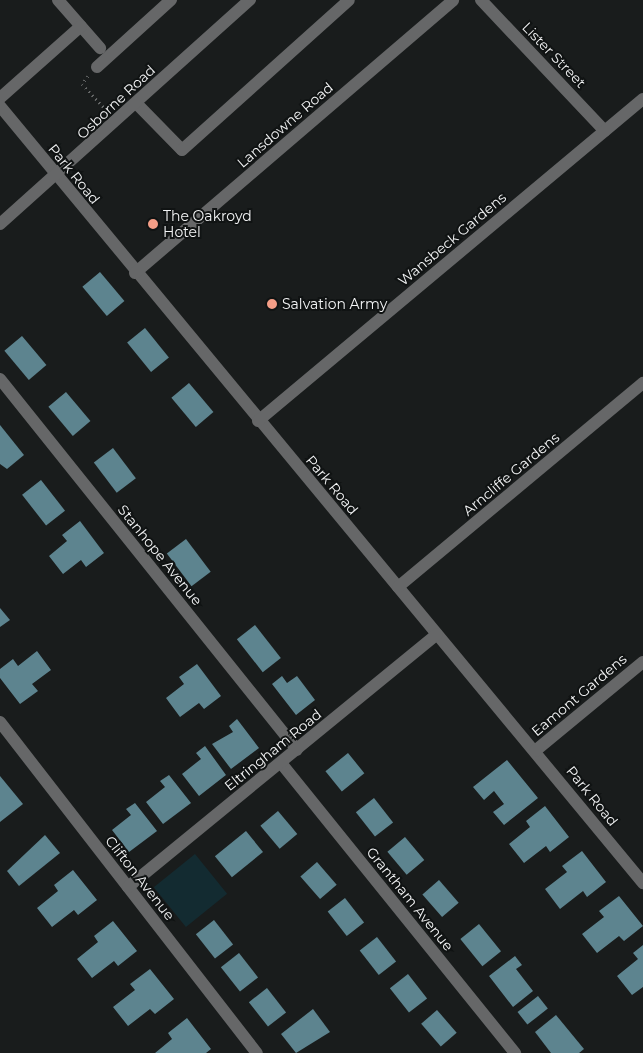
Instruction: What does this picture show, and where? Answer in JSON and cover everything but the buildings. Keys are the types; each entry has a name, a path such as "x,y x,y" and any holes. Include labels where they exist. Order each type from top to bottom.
{"street":[{"path":"58,0 100,48"},
{"path":"97,67 170,0"},
{"name":"Osborne Road","path":"0,224 57,177 250,0"},
{"path":"137,104 182,150 350,0"},
{"name":"Lansdowne Road","path":"136,273 453,0"},
{"name":"Lister Street","path":"481,0 605,130"},
{"path":"0,98 81,26"},
{"name":"Wansbeck Gardens","path":"258,421 643,99"},
{"name":"Park Road","path":"0,106 258,421 535,751 643,883"},
{"name":"Stanhope Avenue","path":"0,379 297,750"},
{"name":"Arncliffe Gardens","path":"398,587 643,383"},
{"name":"Eltringham Road","path":"128,887 437,634"},
{"name":"Eamont Gardens","path":"535,751 643,662"},
{"name":"Clifton Avenue","path":"0,722 258,1053"},
{"name":"Grantham Avenue","path":"281,763 515,1053"}],"path":[{"path":"97,67 82,84 117,122"}],"shaded area":[{"path":"195,854 227,894 186,927 154,887"}],"place":[{"name":"The Oakroyd Hotel","path":"153,224"},
{"name":"Salvation Army","path":"272,304"}]}
